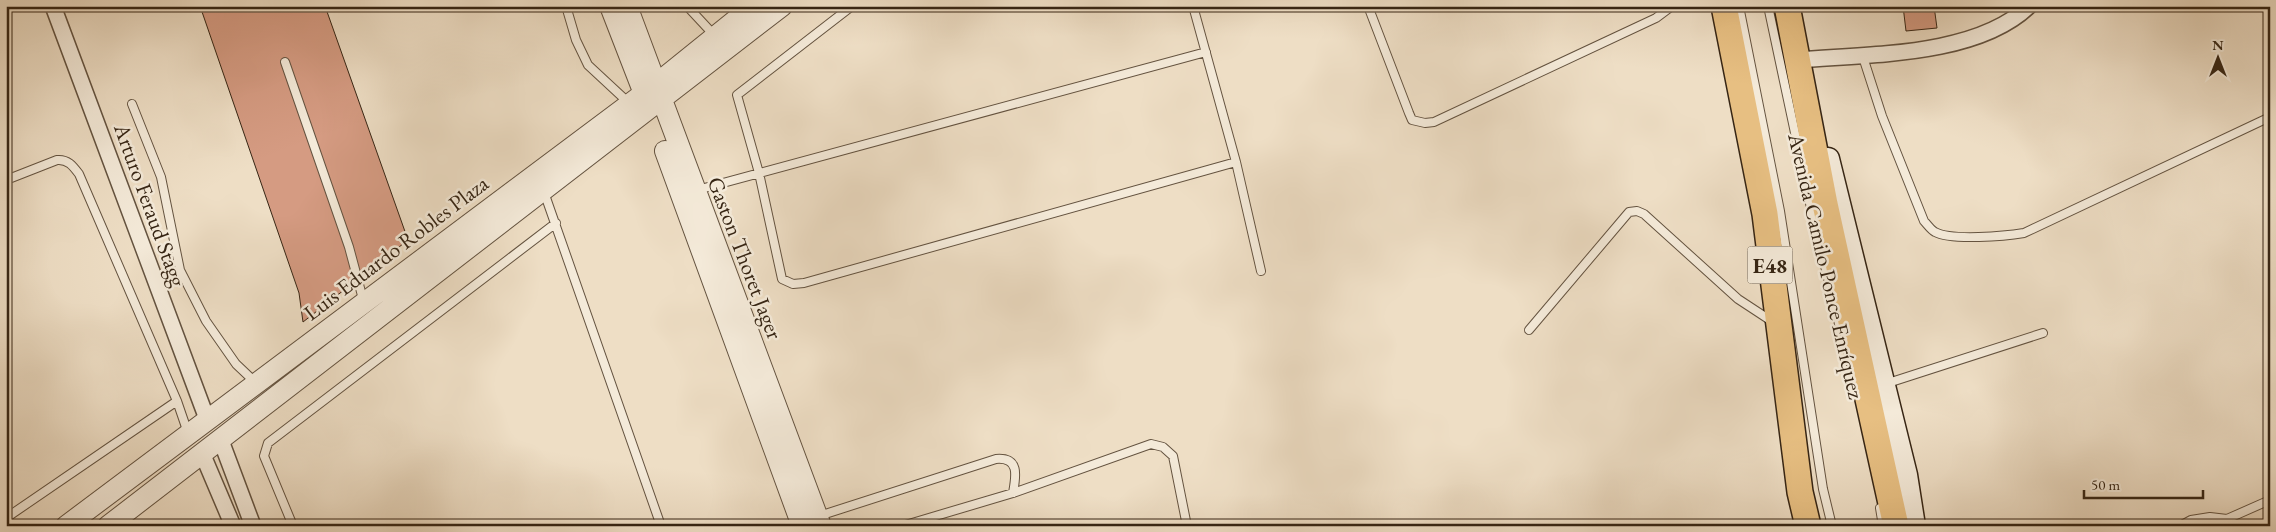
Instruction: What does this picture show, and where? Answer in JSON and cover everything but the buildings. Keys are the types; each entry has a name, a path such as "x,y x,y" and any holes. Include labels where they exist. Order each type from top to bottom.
{"main road":[{"name":"Avenida Camilo Ponce Enríquez","path":"1724,6 1765,214 1777,324 1800,492 1808,526"},
{"name":"Avenida Camilo Ponce Enríquez","path":"1787,6 1825,204 1896,526"},
{"name":"Avenida Camilo Ponce Enríquez","path":"1797,60 1810,84 1906,476 1914,526"}],"street":[{"name":"Arturo Feraud Stagg","path":"53,6 207,418"},
{"name":"Gaston Thoret Jager","path":"610,6 648,98 810,522"},
{"name":"Gaston Thoret Jager","path":"627,6 648,98 695,191 810,522"},
{"name":"Luis Eduardo Robles Plaza","path":"66,526 255,382 369,311 543,190 715,37 753,6"},
{"name":"Luis Eduardo Robles Plaza","path":"108,526 220,438 369,311 648,98 782,6"},
{"path":"1797,60 1925,49 1963,41 1994,31 2019,16 2029,6"},
{"path":"220,438 254,526"},
{"path":"202,452 233,526"}],"lane":[{"path":"566,6 576,40 588,65 648,98"},
{"path":"688,6 715,37"},
{"path":"852,6 737,95 759,173 782,279 793,284 804,283 1236,162"},
{"path":"1193,6 1236,162 1261,271"},
{"path":"1368,6 1408,113 1412,120 1425,123 1434,122 1656,18 1672,6"},
{"name":"Avenida Camilo Ponce Enríquez","path":"1739,6 1780,212 1823,489 1832,526"},
{"name":"Avenida Camilo Ponce Enríquez","path":"1768,6 1811,208 1842,339"},
{"path":"695,191 1206,52"},
{"path":"1862,54 1882,116 1924,221 1934,232 1946,236 2005,236 2024,233 2270,117"},
{"path":"285,62 349,247 369,311"},
{"path":"132,104 161,177 180,270 206,321 236,364 255,382"},
{"path":"6,180 57,160 73,165 79,174 177,401 188,433"},
{"path":"543,190 556,222 661,526"},
{"path":"1529,330 1629,212 1637,211 1644,214 1738,299 1777,324"},
{"path":"292,526 264,456 268,443 556,222"},
{"path":"1884,385 2043,333"},
{"path":"6,518 177,401"},
{"path":"902,526 1013,493 1151,444 1163,447 1173,456 1187,526"},
{"path":"810,522 996,459 1004,459 1012,463 1015,469 1013,493"},
{"path":"1879,498 1882,526"},
{"path":"2180,526 2191,520 2210,517 2227,519 2270,500"}]}
